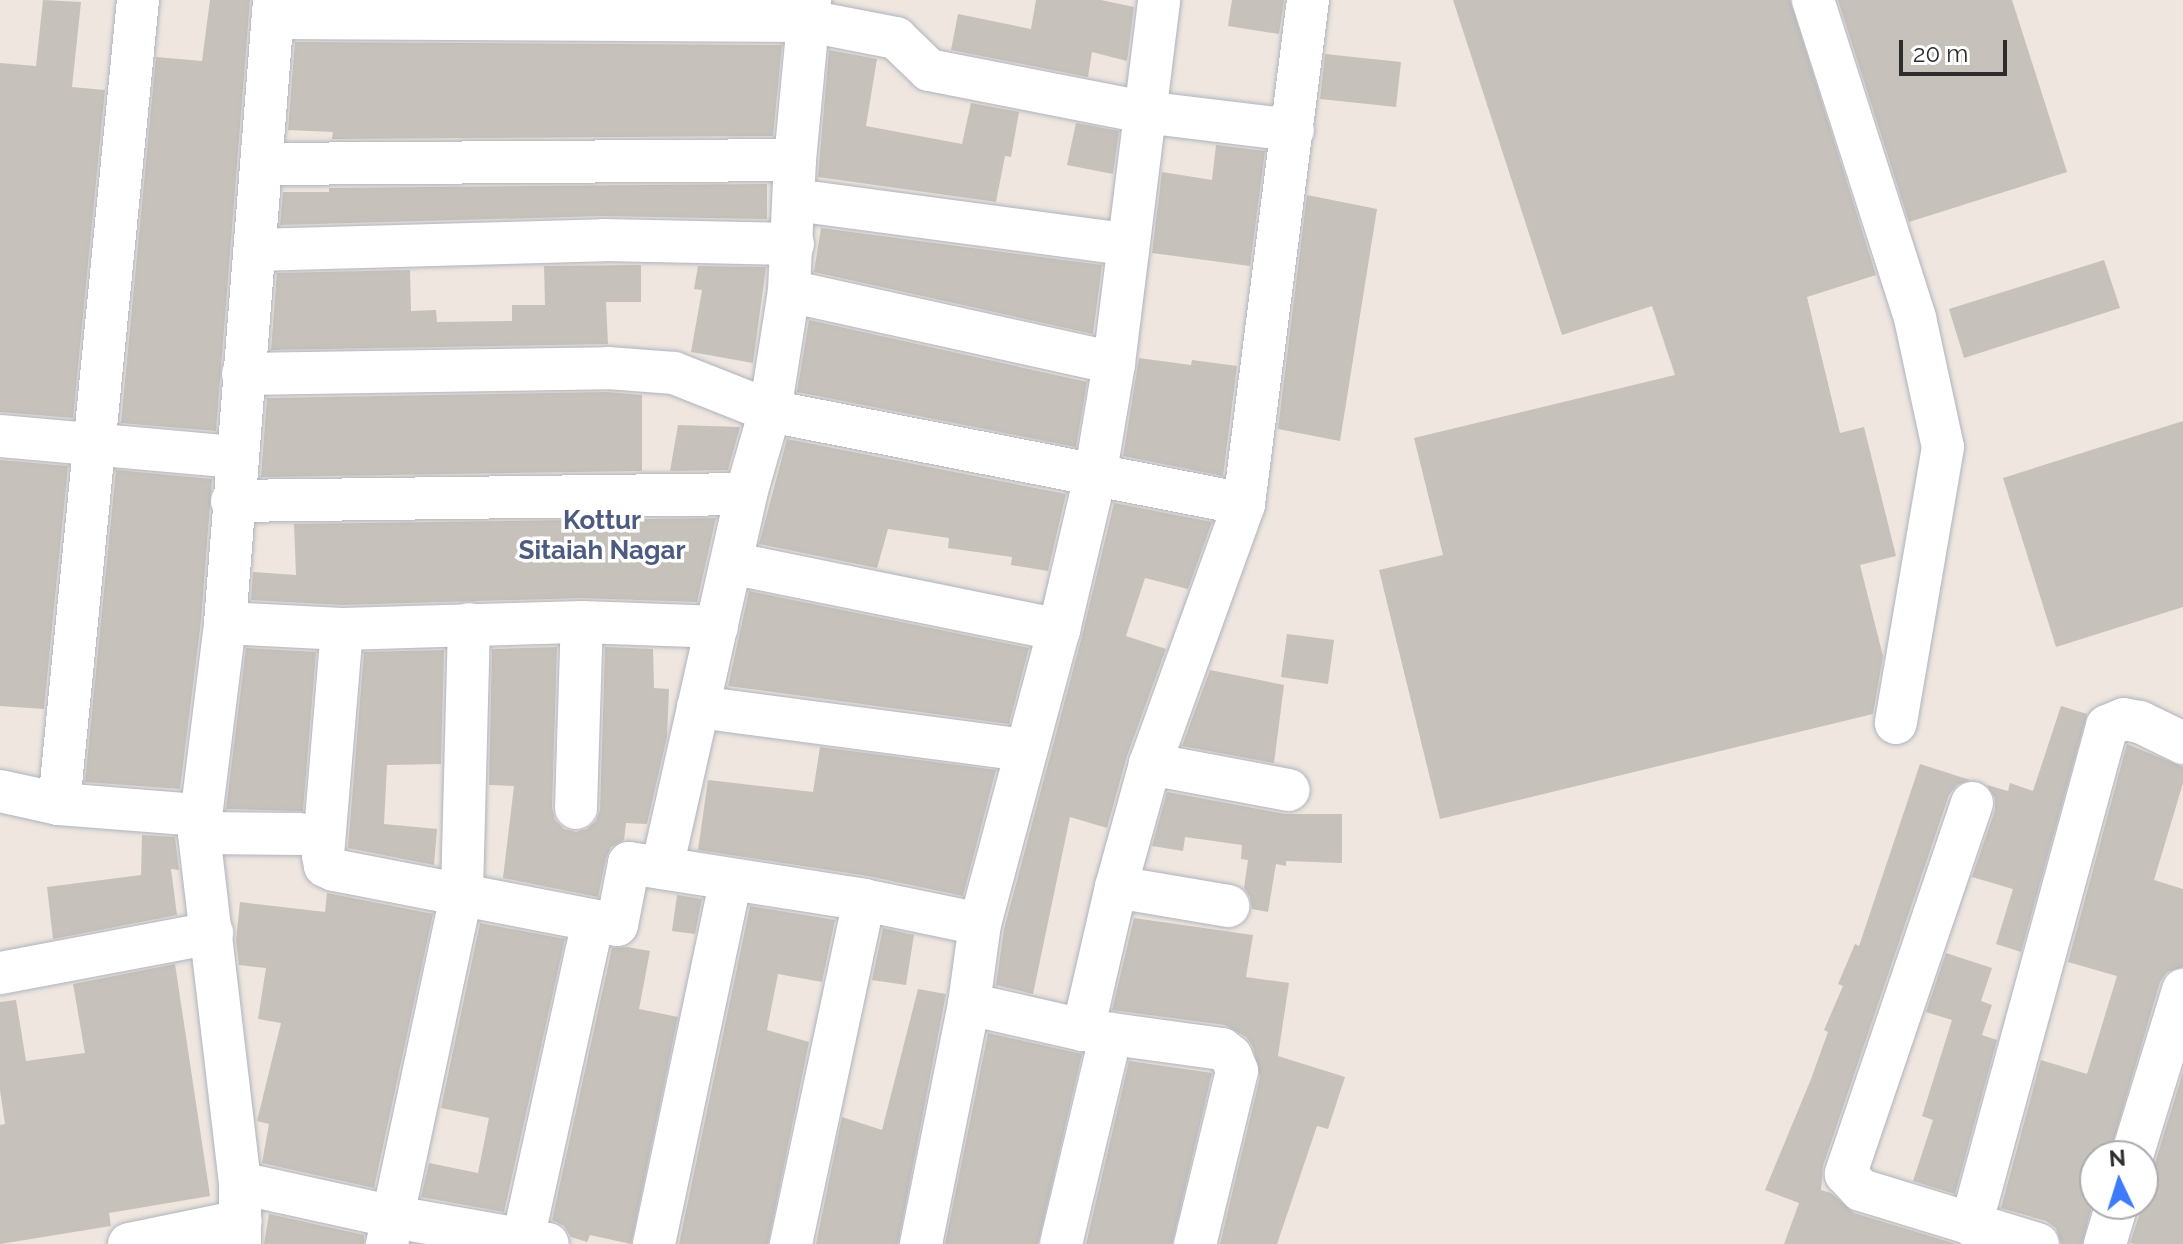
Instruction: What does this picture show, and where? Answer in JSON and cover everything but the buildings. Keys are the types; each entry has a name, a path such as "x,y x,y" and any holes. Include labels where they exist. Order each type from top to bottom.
{"street":[{"path":"59,804 138,0"},
{"path":"921,1244 969,1004 980,924 1059,630 1095,477 1114,363 1126,244 1159,0"},
{"path":"1061,1244 1097,1032 1116,887 1150,764 1244,504 1308,0"},
{"path":"1813,0 1915,318 1943,447 1896,723"},
{"path":"240,1216 199,824 225,623 235,457 263,164 274,9 809,11 896,38 929,70 1144,112 1293,130"},
{"path":"662,868 746,494 770,411 789,291 809,11"},
{"path":"263,164 795,180 1126,244"},
{"path":"255,250 604,240 793,244"},
{"path":"789,291 1114,363"},
{"path":"243,374 608,368 674,373 770,411 1244,504"},
{"path":"0,436 235,457"},
{"path":"232,501 746,494"},
{"path":"731,563 1059,630"},
{"path":"225,623 342,629 582,622 717,627"},
{"path":"576,808 582,622"},
{"path":"390,1231 462,892 469,624"},
{"path":"342,629 325,866 617,925 629,863 864,900 980,924"},
{"path":"698,707 1025,750"},
{"path":"1971,1225 2107,726 2124,719 2140,722 2183,743"},
{"path":"1150,764 1289,790"},
{"path":"0,791 59,804 199,824 300,834"},
{"path":"1972,803 1846,1174 1861,1190 2038,1244"},
{"path":"654,1244 731,880"},
{"path":"1116,887 1228,906"},
{"path":"791,1244 864,900"},
{"path":"129,1244 240,1216 531,1243 593,922"},
{"path":"0,973 212,933"},
{"path":"2137,1140 2183,990"},
{"path":"969,1004 1097,1032 1222,1049 1231,1056 1237,1071 1195,1244"},
{"path":"2105,1244 2112,1220"}],"district":[{"name":"Kottur Sitaiah Nagar","path":"602,536"}]}
